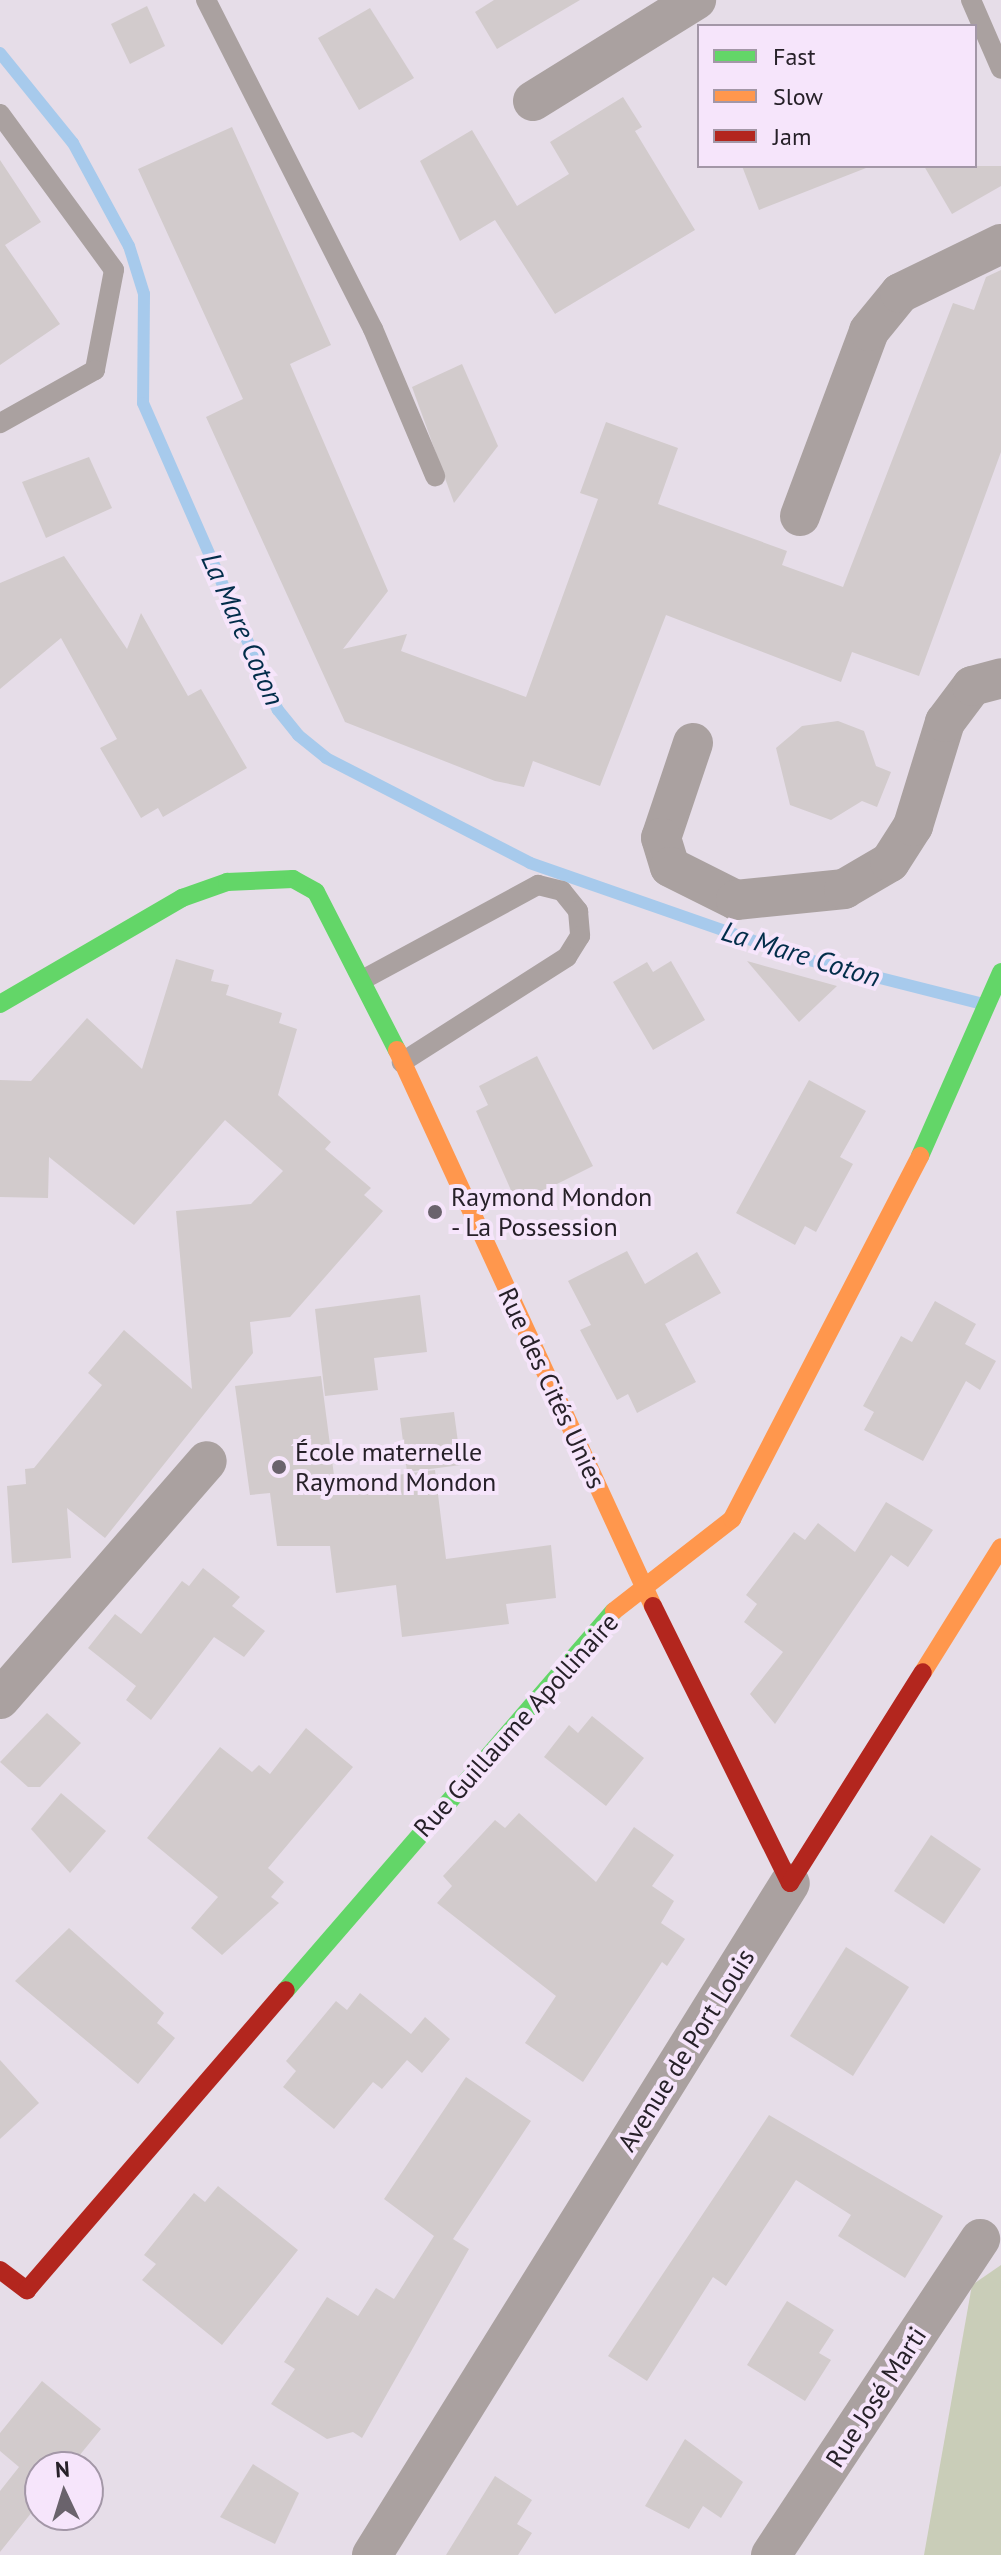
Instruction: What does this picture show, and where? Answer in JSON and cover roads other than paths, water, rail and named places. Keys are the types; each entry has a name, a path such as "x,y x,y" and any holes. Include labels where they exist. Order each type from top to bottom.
{"street":[{"path":"533,101 696,0"},
{"path":"800,516 869,331 900,293 1001,244"},
{"path":"693,743 661,838 670,867 736,900 844,889 890,862 913,826 945,722 972,686 1001,678"},
{"name":"Rue des Cités Unies","path":"0,1004 182,898 227,882 293,879 316,892 364,979 645,1590 790,1883"},
{"name":"Rue Guillaume Apollinaire","path":"0,2270 27,2290 611,1613 645,1590 732,1519 778,1442 886,1233 1001,972"},
{"path":"0,1699 207,1461"},
{"name":"Avenue de Port Louis","path":"372,2555 1001,1547"},
{"name":"Rue José Marti","path":"771,2555 980,2239"}],"lane":[{"path":"206,0 373,329 435,476"},
{"path":"971,0 1001,69"},
{"path":"0,114 114,270 95,370 0,423"},
{"path":"364,979 538,885 562,891 578,911 580,936 567,957 402,1062"}],"waterway":[{"name":"La Mare Coton","path":"0,53 73,143 129,246 144,294 143,403 278,710 298,735 326,758 530,863 805,959 979,1003"}],"place":[{"name":"Raymond Mondon - La Possession","path":"435,1212"},
{"name":"École maternelle Raymond Mondon","path":"279,1467"}]}
